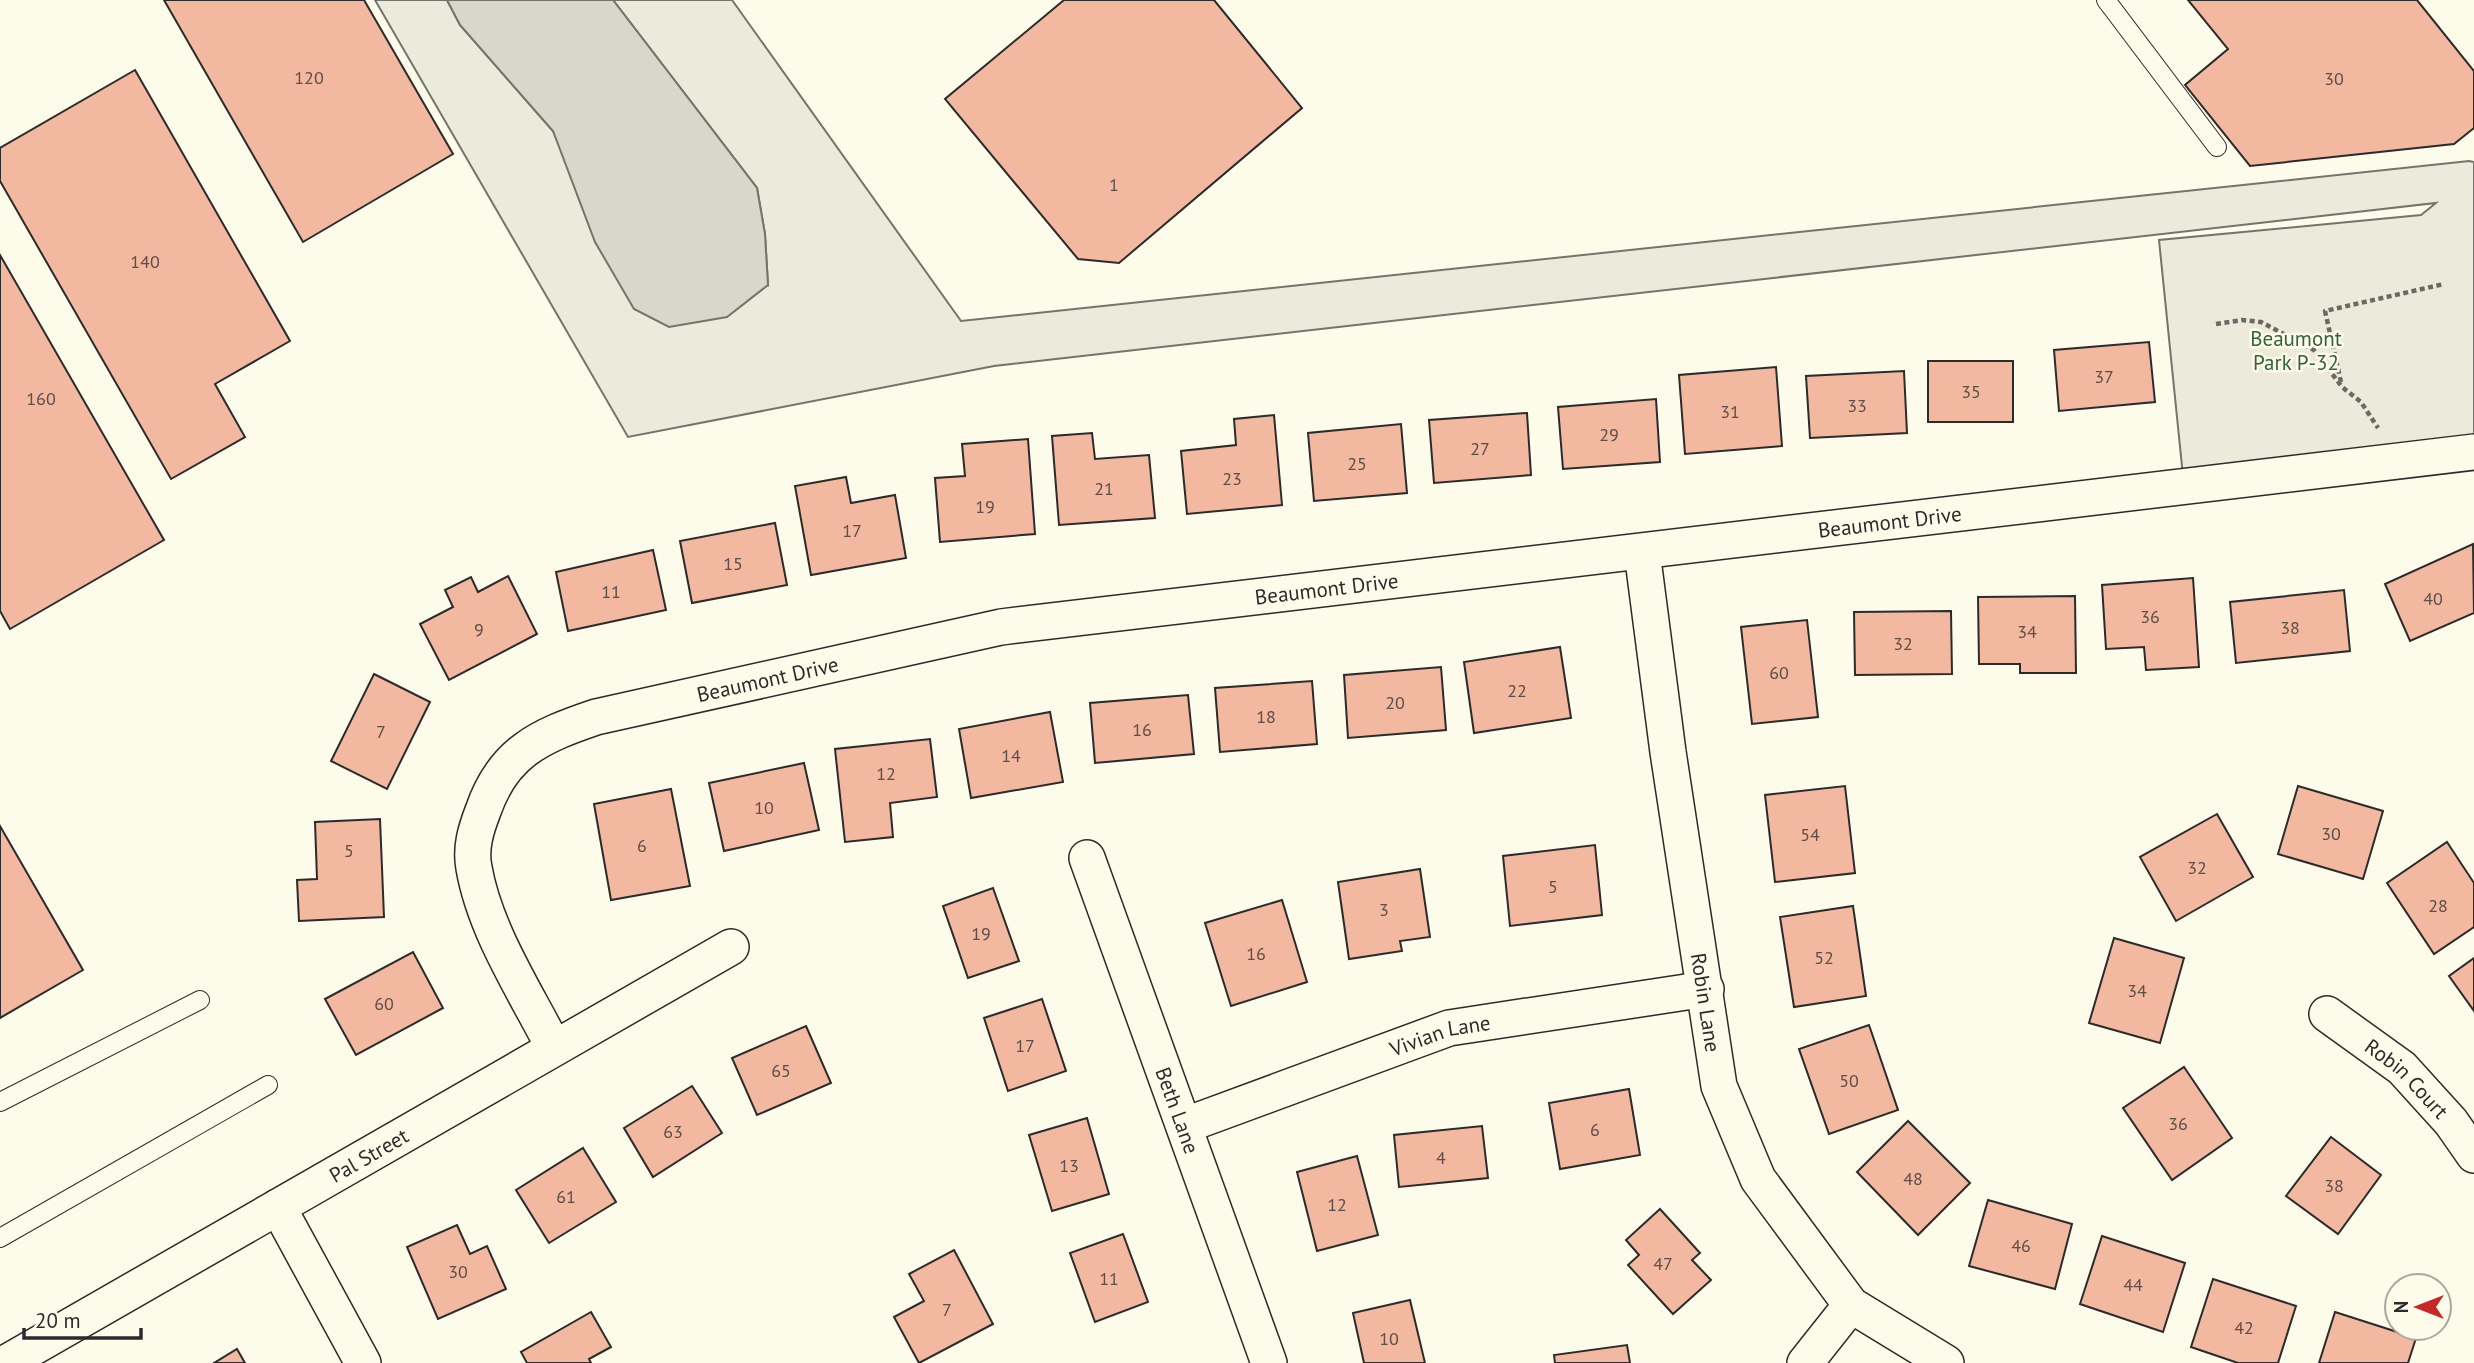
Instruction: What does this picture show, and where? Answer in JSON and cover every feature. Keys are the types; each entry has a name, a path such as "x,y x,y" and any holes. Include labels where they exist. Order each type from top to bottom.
{"street":[{"name":"Beaumont Drive","path":"554,1048 491,924 473,867 473,838 489,790 511,758 553,732 596,717 1001,627 2474,452"},
{"name":"Robin Lane","path":"1642,552 1668,752 1719,1086 1758,1179 1851,1305 1946,1363"},
{"name":"Beth Lane","path":"1087,858 1186,1125 1265,1362"},
{"name":"Pal Street","path":"6,1363 731,947"},
{"name":"Vivian Lane","path":"1186,1125 1449,1028 1706,989"},
{"name":"Robin Court","path":"2327,1014 2402,1068 2451,1122 2474,1155"},
{"path":"278,1207 363,1363"},
{"path":"1805,1363 1851,1305"}],"lane":[{"path":"2106,0 2217,147"},
{"path":"0,1102 200,1000"},
{"path":"0,1238 268,1085"}],"path":[{"path":"2342,387 2325,311 2444,284"},
{"path":"2216,324 2242,320 2262,322 2314,350 2342,387 2361,402 2376,420 2385,463"}],"green space":[{"name":"Beaumont Park P-32","path":"375,0 447,0 460,25 553,131 563,149 768,285 765,234 757,188 613,0 732,0 961,321 2474,162 2474,452 2184,486 2159,240 2421,215 2436,203 994,366 628,437"}],"shaded area":[{"path":"447,0 613,0 757,188 765,234 768,285 727,317 669,327 634,309 595,242 553,131 460,25"}],"building":[{"path":"164,0 364,0 453,154 303,242"},
{"path":"1064,0 1214,0 1302,108 1119,263 1078,259 945,99"},
{"path":"2188,0 2417,0 2474,71 2474,128 2454,144 2250,166 2185,85 2228,49"},
{"path":"135,70 290,341 215,384 245,437 171,479 0,181 0,148"},
{"path":"0,255 164,540 10,629 0,611"},
{"path":"2149,342 2155,402 2059,411 2054,350"},
{"path":"1928,361 2013,361 2013,422 1928,422"},
{"path":"1776,367 1782,446 1685,454 1679,375"},
{"path":"1904,371 1907,433 1810,438 1806,376"},
{"path":"1656,399 1660,462 1563,469 1558,407"},
{"path":"1527,413 1531,475 1434,483 1429,420"},
{"path":"1274,415 1282,505 1187,514 1181,451 1236,445 1234,419"},
{"path":"1401,424 1407,493 1314,501 1308,433"},
{"path":"1092,433 1095,459 1149,455 1155,518 1059,525 1052,436"},
{"path":"1028,439 1035,534 940,542 935,478 965,476 962,444"},
{"path":"846,477 851,503 895,495 906,558 811,575 795,486"},
{"path":"775,523 787,585 692,603 680,541"},
{"path":"2473,544 2474,613 2410,641 2385,584"},
{"path":"653,550 666,610 568,631 556,572"},
{"path":"508,576 537,634 449,680 420,624 453,607 445,590 471,577 478,592"},
{"path":"2193,578 2199,667 2146,670 2144,647 2106,649 2102,585"},
{"path":"2344,590 2350,651 2236,663 2230,602"},
{"path":"2075,596 2076,673 2020,673 2020,664 1979,664 1978,597"},
{"path":"1951,611 1952,674 1855,675 1854,612"},
{"path":"1807,620 1818,717 1752,724 1741,627"},
{"path":"1560,647 1571,718 1474,733 1464,662"},
{"path":"1441,667 1446,730 1348,738 1344,675"},
{"path":"374,674 430,702 387,789 331,761"},
{"path":"1312,681 1317,744 1220,752 1215,688"},
{"path":"1188,695 1194,754 1095,763 1090,703"},
{"path":"1050,712 1063,782 971,798 959,729"},
{"path":"930,739 937,797 890,803 893,837 845,842 835,749"},
{"path":"804,763 819,830 724,851 709,783"},
{"path":"1845,786 1855,873 1775,882 1765,795"},
{"path":"2298,786 2383,811 2363,879 2278,854"},
{"path":"671,789 690,886 611,900 594,804"},
{"path":"2217,814 2253,877 2176,921 2140,857"},
{"path":"380,819 384,917 299,921 297,880 317,879 315,822"},
{"path":"0,826 83,970 0,1018"},
{"path":"2447,842 2474,883 2474,927 2434,954 2387,883"},
{"path":"1595,845 1602,915 1510,926 1503,856"},
{"path":"1420,869 1430,937 1400,941 1402,951 1349,959 1338,882"},
{"path":"993,888 1019,961 968,978 943,906"},
{"path":"1282,900 1307,982 1231,1006 1205,923"},
{"path":"1853,906 1866,996 1794,1007 1780,917"},
{"path":"2114,938 2184,958 2160,1043 2089,1023"},
{"path":"413,952 443,1008 356,1055 325,999"},
{"path":"2474,958 2474,1011 2449,976"},
{"path":"1042,999 1066,1071 1008,1091 984,1018"},
{"path":"1869,1025 1898,1110 1829,1134 1799,1049"},
{"path":"806,1026 831,1083 757,1115 732,1058"},
{"path":"2184,1067 2232,1138 2172,1180 2123,1108"},
{"path":"692,1086 722,1133 653,1177 624,1128"},
{"path":"1629,1089 1640,1155 1560,1169 1549,1103"},
{"path":"1087,1118 1109,1194 1052,1211 1029,1135"},
{"path":"1908,1121 1970,1183 1918,1235 1857,1172"},
{"path":"1482,1126 1488,1178 1399,1187 1394,1135"},
{"path":"2331,1137 2381,1175 2338,1234 2286,1196"},
{"path":"583,1148 616,1202 549,1243 516,1190"},
{"path":"1357,1156 1378,1235 1317,1251 1297,1172"},
{"path":"1988,1200 2072,1224 2055,1289 1969,1266"},
{"path":"1660,1209 1700,1253 1692,1260 1711,1280 1673,1314 1628,1265 1639,1255 1626,1240"},
{"path":"457,1225 470,1254 487,1246 506,1289 438,1319 407,1247"},
{"path":"1123,1234 1148,1302 1095,1322 1070,1253"},
{"path":"2102,1236 2185,1263 2163,1332 2080,1304"},
{"path":"954,1250 993,1324 919,1363 894,1317 924,1301 909,1274"},
{"path":"2213,1279 2296,1306 2278,1363 2238,1363 2191,1347"},
{"path":"1410,1300 1425,1363 1364,1363 1353,1313"},
{"path":"591,1312 611,1347 589,1359 591,1363 527,1363 521,1352"},
{"path":"2335,1312 2383,1327 2383,1342 2415,1342 2408,1363 2319,1363"},
{"path":"1627,1345 1630,1363 1555,1363 1554,1355"},
{"path":"237,1349 245,1363 214,1363"}]}
